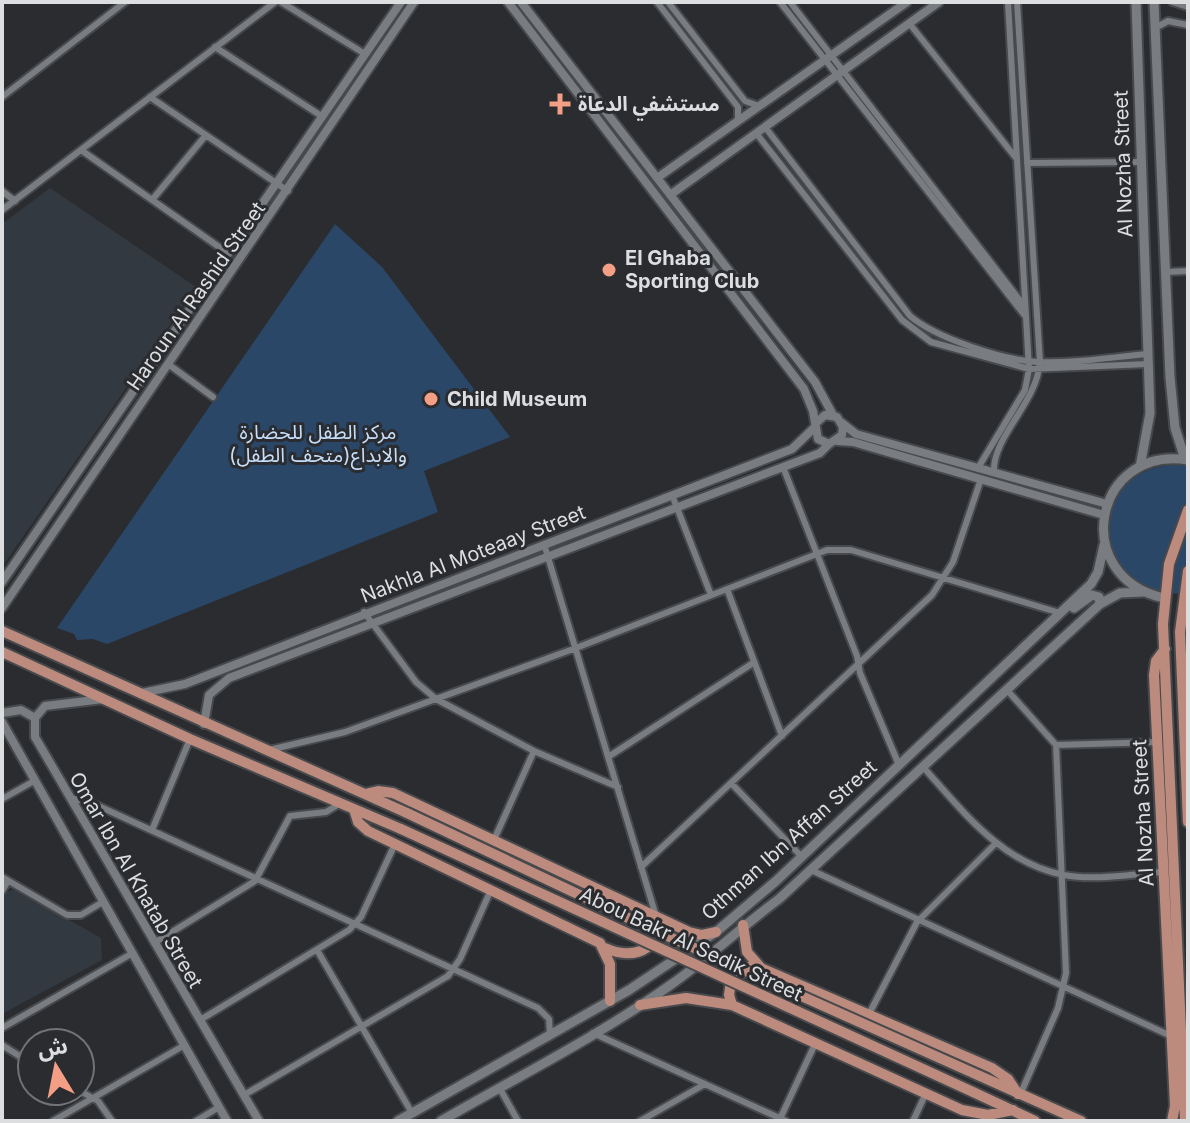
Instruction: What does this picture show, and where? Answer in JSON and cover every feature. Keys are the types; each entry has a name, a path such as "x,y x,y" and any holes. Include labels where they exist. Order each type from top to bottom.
{"main road":[{"name":"Al Nozha Street","path":"1136,2 1148,359 1148,431 1140,467"},
{"name":"Al Nozha Street","path":"1154,2 1172,411 1187,460"},
{"path":"1164,598 1143,592 1118,573 1104,545 1104,515 1120,482 1140,467 1154,461 1187,460"},
{"name":"Al Nozha Street","path":"1172,1121 1175,1106 1154,668 1165,649 1164,598 1169,564 1188,510"},
{"name":"Othman Ibn Affan Street","path":"398,1121 610,1001 716,932 802,857 1062,611 1098,572 1104,545"},
{"path":"1188,571 1182,682 1188,822"},
{"name":"Othman Ibn Affan Street","path":"441,1121 640,1005 726,944 743,925 811,870 1100,604 1120,593 1143,592"},
{"path":"1062,611 1073,608 1092,595 1099,597 1100,604"},
{"name":"Abou Bakr Al Sedik Street","path":"2,631 205,725 407,813 645,926 1081,1121"},
{"path":"1165,649 1185,1121"},
{"name":"Abou Bakr Al Sedik Street","path":"2,652 190,739 401,829 1035,1121"},
{"name":"Abou Bakr Al Sedik Street","path":"365,794 382,790 393,793 693,934 716,932"},
{"name":"Abou Bakr Al Sedik Street","path":"354,809 365,829 605,948 612,978 610,1001"},
{"path":"605,948 626,954 643,951 657,935 656,917"},
{"name":"Abou Bakr Al Sedik Street","path":"743,925 747,952 761,968 992,1068 1008,1079 1019,1094"},
{"path":"732,1005 728,990 733,977 745,968 761,968"},
{"name":"Abou Bakr Al Sedik Street","path":"640,1005 686,998 732,1005 972,1113 999,1115 1013,1110"}],"street":[{"path":"2,97 125,2"},
{"path":"2,210 275,2"},
{"path":"281,2 365,54"},
{"name":"Haroun Al Rashid Street","path":"2,582 401,2"},
{"name":"Haroun Al Rashid Street","path":"2,608 414,2"},
{"path":"508,2 804,389 812,407 818,439 833,443 854,438 994,472 1107,504"},
{"path":"521,2 826,400 833,415 854,438 1104,515"},
{"path":"657,2 738,107 738,120"},
{"path":"668,2 745,101 759,106"},
{"path":"780,2 1025,307"},
{"path":"790,2 828,58"},
{"path":"657,178 828,58 896,5 907,2"},
{"path":"670,195 939,2"},
{"path":"978,468 1025,390 1029,365 1008,2"},
{"path":"994,472 995,457 1033,393 1040,366 1017,2"},
{"path":"1172,2 1188,7"},
{"path":"1155,28 1168,21 1188,25"},
{"path":"909,23 1017,158 1027,163 1140,162"},
{"path":"215,47 323,117"},
{"path":"840,73 1026,317"},
{"path":"150,97 288,191"},
{"path":"765,127 910,316 936,334 1029,365"},
{"path":"756,133 916,333 940,345 1029,365 1148,359"},
{"path":"152,200 206,135"},
{"path":"81,150 229,254"},
{"path":"2,191 15,201"},
{"path":"1166,272 1188,271"},
{"path":"157,357 213,397"},
{"path":"812,407 821,406 826,400"},
{"path":"815,425 821,417 833,415"},
{"path":"833,443 842,435 842,423"},
{"name":"Nakhla Al Moteaay Street","path":"135,693 185,684 364,612 792,449 815,425"},
{"name":"Nakhla Al Moteaay Street","path":"205,725 207,699 225,680 820,453 833,443"},
{"path":"783,467 899,765"},
{"path":"641,867 932,595 945,578 981,479"},
{"path":"672,495 711,595"},
{"path":"544,544 656,917"},
{"path":"265,751 319,740 436,699 817,554 851,550 1062,611"},
{"path":"727,589 782,736"},
{"path":"364,612 416,682 436,699 534,751 618,787"},
{"path":"608,757 753,663"},
{"path":"1007,690 1056,745 1062,875 1064,988 1019,1094"},
{"path":"2,713 21,710 35,718 53,703 105,699"},
{"name":"Omar Ibn Al Khatab Street","path":"35,718 35,737 259,1121"},
{"name":"Omar Ibn Al Khatab Street","path":"2,722 101,903 227,1121"},
{"path":"152,830 190,739"},
{"path":"1056,745 1157,742"},
{"path":"493,842 534,751"},
{"path":"923,767 994,845 1062,875 1163,872"},
{"path":"2,799 34,781"},
{"path":"731,783 802,857"},
{"path":"70,798 89,802 152,830 540,1009 550,1022 550,1035"},
{"path":"154,943 257,879 290,816 326,812 341,803"},
{"path":"200,1020 355,924 395,844"},
{"path":"869,1014 917,922 994,845"},
{"path":"811,870 917,922 1171,1036"},
{"path":"2,891 5,879 67,915 81,915 101,903"},
{"path":"244,1095 441,981 454,969 490,892"},
{"path":"317,950 412,1113"},
{"path":"2,1028 131,954"},
{"path":"593,1033 782,1120 816,1042"},
{"path":"96,1095 183,1046"},
{"path":"640,1121 705,1084"},
{"path":"499,1087 518,1121"},
{"path":"913,1121 926,1093"},
{"path":"96,1101 112,1121"},
{"path":"53,1121 76,1107"},
{"path":"196,1121 219,1107"}],"shaded area":[{"path":"50,188 196,287 2,567 2,224"},
{"path":"15,889 101,938 102,960 2,1014 2,899 7,892"}],"green space":[{"name":"مركز الطفل للحضارة والابداع(متحف الطفل)","path":"335,224 382,267 510,437 424,471 438,512 107,644 93,639 77,640 74,634 57,628"},
{"path":"1188,466 1188,592 1157,592 1133,580 1117,560 1110,536 1112,510 1123,488 1145,471"}],"place":[{"name":"مستشفي الدعاة","path":"560,104"},
{"name":"El Ghaba Sporting Club","path":"609,270"},
{"name":"Child Museum","path":"431,399"}]}
